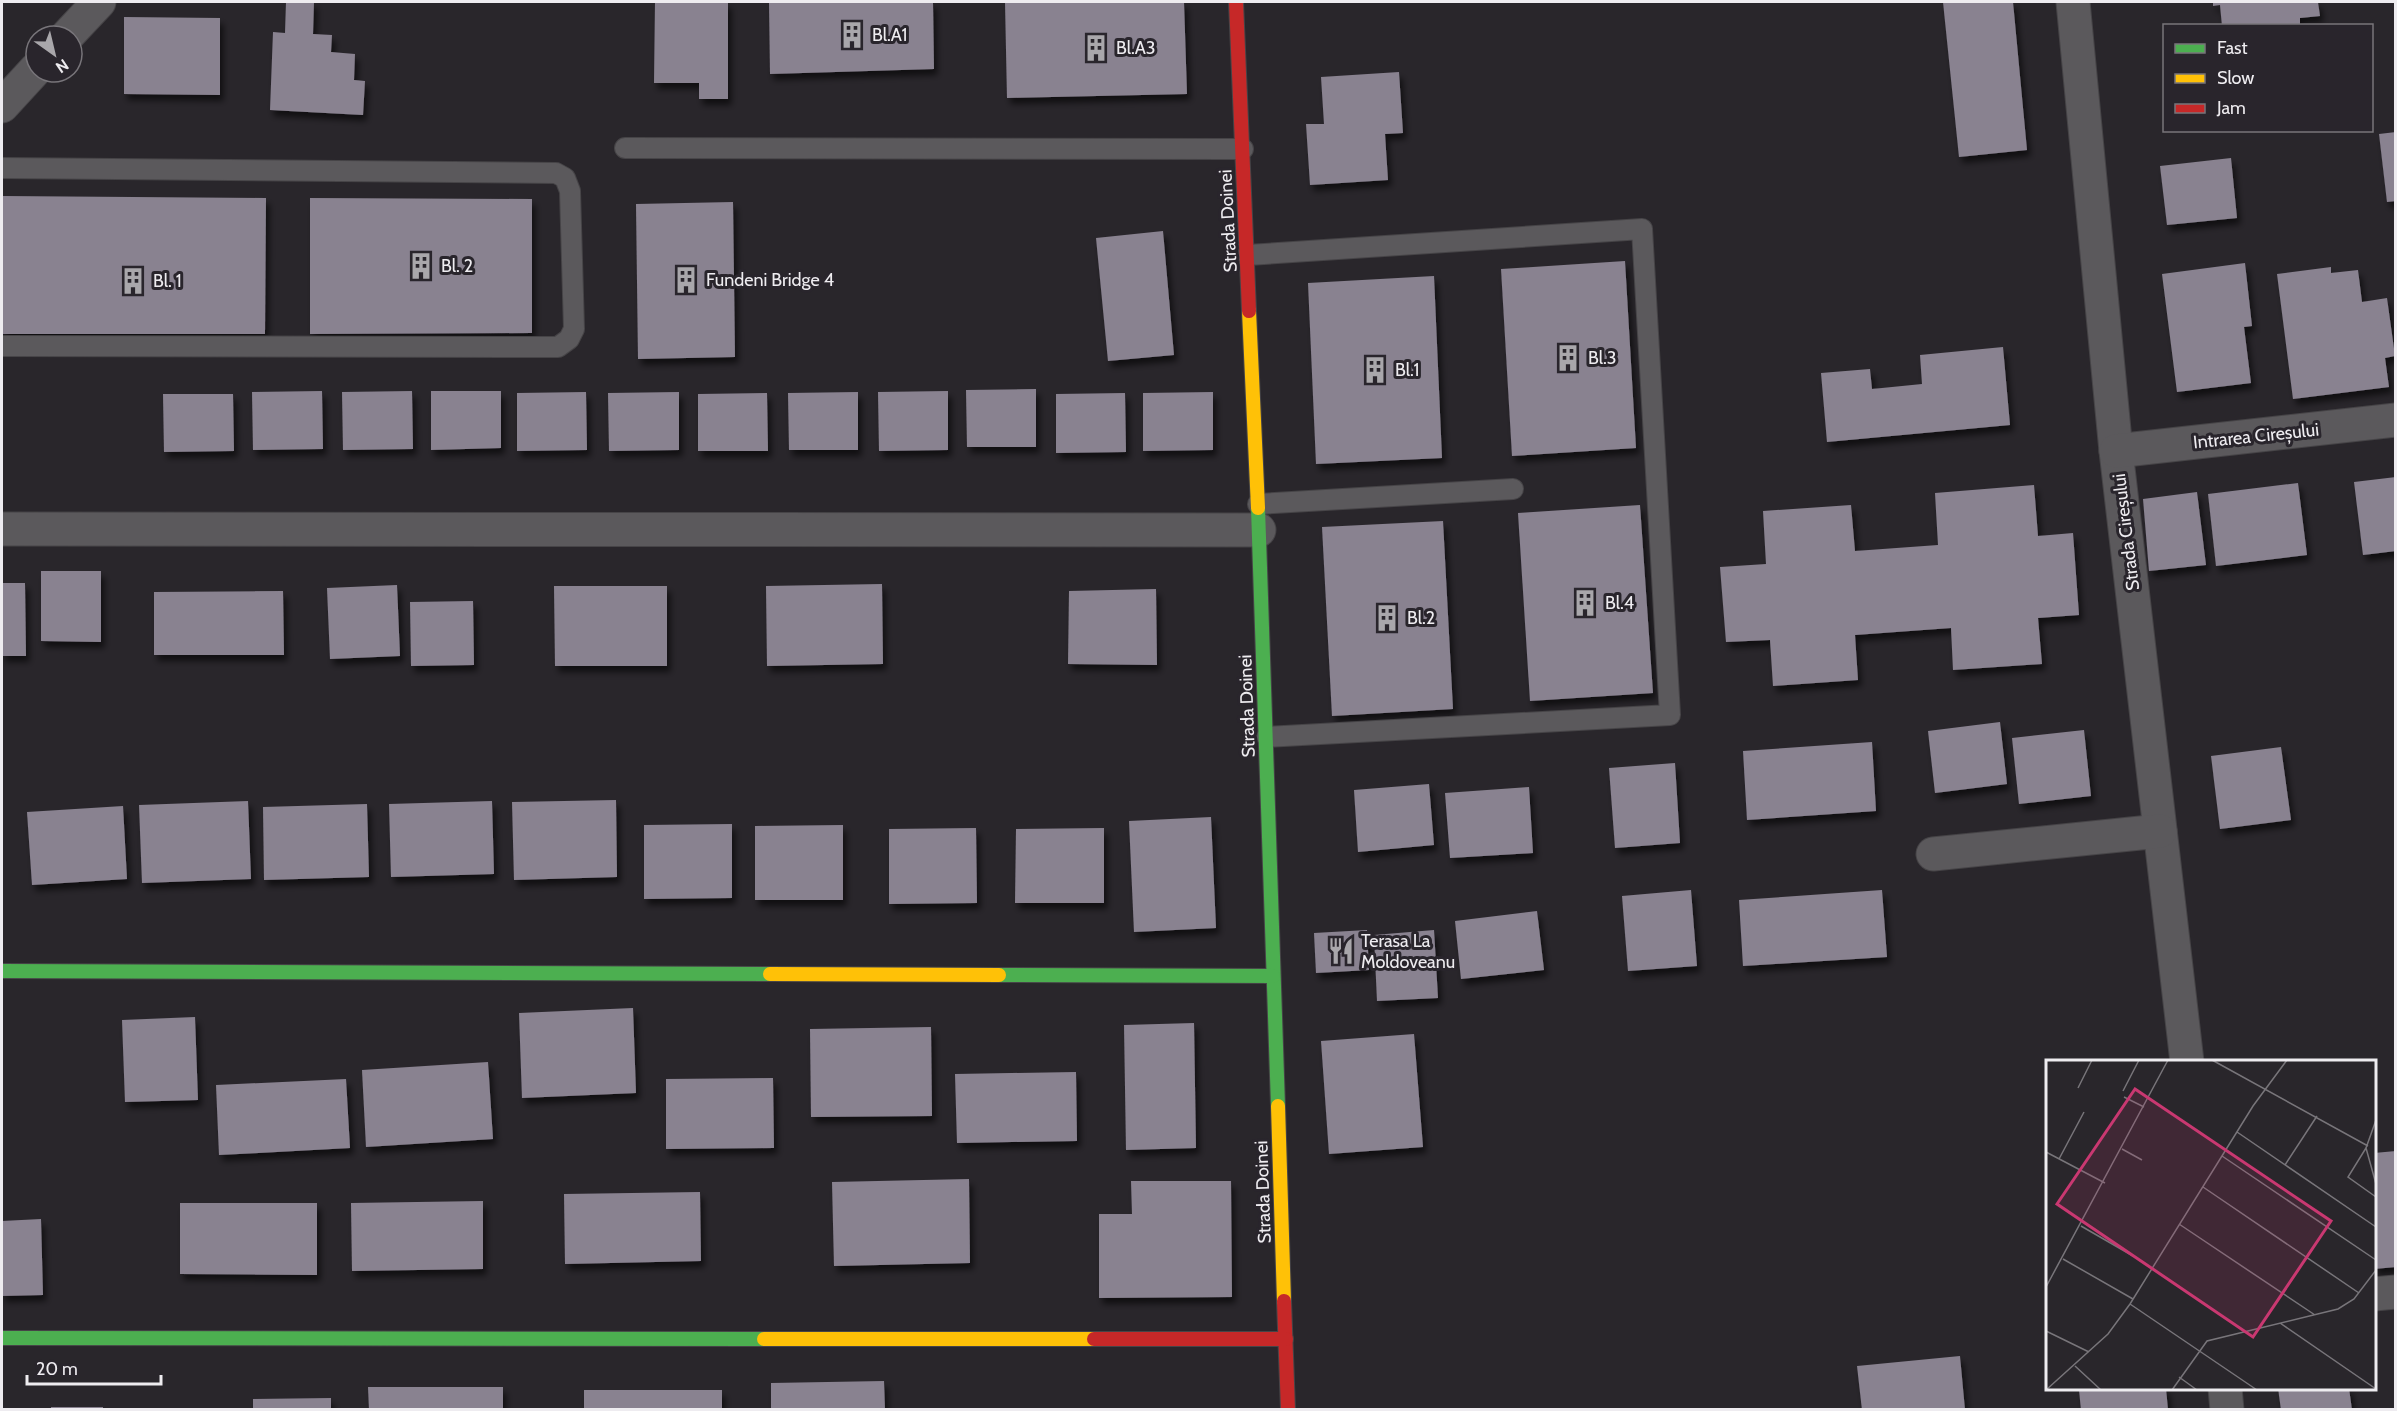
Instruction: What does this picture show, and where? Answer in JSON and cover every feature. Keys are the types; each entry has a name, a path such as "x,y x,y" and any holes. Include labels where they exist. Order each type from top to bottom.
{"street":[{"path":"78,24 99,2"},
{"name":"Strada Doinei","path":"1236,2 1259,517 1288,1410"},
{"name":"Strada Cireșului","path":"2073,2 2116,451 2187,1060"},
{"path":"2,106 24,82"},
{"name":"Intrarea Cireșului","path":"2116,451 2396,420"},
{"path":"2,530 1259,517"},
{"path":"1933,854 2160,831"},
{"path":"2,971 1273,976"},
{"path":"2376,1294 2396,1292"},
{"path":"2,1338 1286,1339"},
{"path":"2225,1390 2227,1410"}],"lane":[{"path":"625,148 1243,149"},
{"path":"2,168 556,172 565,178 570,191 574,330 569,339 558,348 2,346"},
{"path":"1248,255 1642,229 1670,715 1267,737"},
{"path":"1259,517 1513,489"}],"building":[{"path":"286,2 314,2 313,34 332,35 331,52 355,54 354,80 365,81 363,115 270,110 273,32 285,33"},
{"path":"655,2 728,2 728,99 699,99 699,83 654,83"},
{"name":"Bl.A1","path":"769,2 933,2 934,69 770,74"},
{"name":"Bl.A3","path":"1005,2 1184,2 1187,94 1007,98"},
{"path":"1943,2 2013,2 2027,150 1959,157"},
{"path":"2213,2 2318,2 2320,16 2300,18 2300,24 2222,24 2220,5 2213,6"},
{"path":"124,17 220,18 220,95 124,94"},
{"path":"1399,72 1403,133 1385,134 1388,180 1310,185 1306,124 1324,124 1321,77"},
{"path":"2396,132 2396,201 2387,202 2379,134"},
{"path":"2231,158 2237,218 2167,225 2160,166"},
{"name":"Bl. 1","path":"2,196 266,198 265,334 2,334"},
{"name":"Bl. 2","path":"310,198 532,199 532,333 310,334"},
{"name":"Fundeni Bridge 4","path":"733,202 735,357 638,359 636,204"},
{"path":"1163,231 1174,355 1108,361 1096,238"},
{"name":"Bl.3","path":"1625,261 1636,448 1512,456 1501,269"},
{"path":"2245,263 2252,326 2244,327 2251,383 2177,392 2162,274"},
{"path":"2331,267 2331,273 2358,270 2362,302 2387,298 2395,356 2385,358 2389,387 2293,399 2277,274"},
{"name":"Bl.1","path":"1434,276 1442,458 1316,464 1308,283"},
{"path":"2003,347 2010,425 1827,442 1821,373 1870,369 1872,389 1922,384 1920,355"},
{"path":"1036,389 1036,447 967,447 966,390"},
{"path":"322,391 323,449 253,450 252,392"},
{"path":"412,391 413,449 343,450 342,392"},
{"path":"431,391 501,391 501,448 431,450"},
{"path":"948,391 948,450 879,451 878,392"},
{"path":"586,392 587,450 517,451 517,393"},
{"path":"679,392 679,450 609,451 608,393"},
{"path":"858,392 858,450 789,450 788,393"},
{"path":"1213,392 1213,450 1143,451 1143,393"},
{"path":"767,393 768,451 698,451 698,394"},
{"path":"1125,393 1126,452 1056,453 1056,394"},
{"path":"163,394 233,394 234,451 164,452"},
{"path":"2396,477 2396,551 2363,555 2354,482"},
{"path":"2298,483 2307,555 2216,566 2208,494"},
{"path":"2034,485 2038,536 2073,533 2079,615 2038,618 2042,664 1953,670 1951,628 1855,635 1858,680 1773,686 1770,640 1726,642 1720,567 1766,564 1763,511 1851,505 1855,551 1938,545 1935,493"},
{"path":"2197,492 2206,565 2149,571 2143,499"},
{"name":"Bl.4","path":"1640,505 1653,693 1530,701 1518,513"},
{"name":"Bl.2","path":"1443,521 1453,709 1332,716 1322,527"},
{"path":"41,571 101,571 101,642 41,641"},
{"path":"2,583 25,583 26,656 2,656"},
{"path":"882,584 883,664 767,666 766,586"},
{"path":"397,585 400,656 330,659 327,588"},
{"path":"554,586 667,586 667,666 555,666"},
{"path":"1156,589 1157,665 1068,664 1069,591"},
{"path":"283,591 284,655 154,655 154,592"},
{"path":"473,601 474,665 411,666 410,602"},
{"path":"2000,722 2007,784 1935,793 1928,731"},
{"path":"2084,730 2091,796 2019,804 2012,738"},
{"path":"1872,742 1876,811 1747,820 1743,751"},
{"path":"2281,747 2291,820 2220,829 2211,756"},
{"path":"1675,763 1680,843 1615,848 1609,768"},
{"path":"1429,784 1434,845 1358,852 1354,790"},
{"path":"1529,787 1533,853 1450,858 1445,793"},
{"path":"616,800 617,877 514,880 512,802"},
{"path":"248,801 251,879 142,883 139,805"},
{"path":"492,801 494,874 391,877 389,804"},
{"path":"367,804 369,877 264,880 263,807"},
{"path":"123,806 127,879 32,885 27,812"},
{"path":"1211,817 1216,928 1134,932 1129,821"},
{"path":"732,824 732,898 644,899 644,825"},
{"path":"843,825 843,900 755,900 755,826"},
{"path":"976,828 977,903 889,904 889,829"},
{"path":"1104,828 1104,903 1015,903 1016,829"},
{"path":"1691,890 1697,966 1628,971 1622,896"},
{"path":"1882,890 1887,957 1743,966 1739,900"},
{"path":"1537,911 1544,970 1461,979 1455,921"},
{"name":"Terasa La Moldoveanu","path":"1367,930 1369,970 1316,973 1314,933"},
{"path":"1434,930 1438,998 1377,1001 1374,935"},
{"path":"633,1008 636,1093 522,1098 519,1013"},
{"path":"195,1017 198,1100 125,1102 122,1020"},
{"path":"1194,1023 1196,1148 1126,1150 1124,1025"},
{"path":"931,1027 932,1116 811,1117 810,1029"},
{"path":"1414,1034 1423,1147 1329,1154 1321,1041"},
{"path":"488,1062 493,1139 366,1147 362,1070"},
{"path":"1076,1072 1077,1141 957,1143 955,1074"},
{"path":"773,1078 774,1148 666,1149 666,1079"},
{"path":"346,1079 350,1148 219,1155 216,1085"},
{"path":"2396,1151 2396,1267 2376,1269 2376,1153"},
{"path":"969,1179 970,1263 834,1266 832,1182"},
{"path":"1131,1181 1231,1181 1232,1297 1099,1298 1099,1214 1132,1214"},
{"path":"700,1192 701,1261 565,1264 564,1194"},
{"path":"483,1201 483,1269 352,1271 351,1203"},
{"path":"180,1203 317,1203 317,1275 180,1274"},
{"path":"41,1219 43,1295 2,1296 2,1221"},
{"path":"1960,1356 1965,1410 1862,1410 1857,1366"},
{"path":"884,1381 885,1410 771,1410 771,1383"},
{"path":"368,1387 503,1387 503,1410 369,1410"},
{"path":"584,1390 722,1390 722,1410 584,1410"},
{"path":"2079,1390 2166,1390 2168,1410 2081,1410"},
{"path":"2278,1390 2349,1390 2352,1410 2281,1410"},
{"path":"331,1398 331,1410 253,1410 253,1399"},
{"path":"51,1407 103,1407 103,1410 51,1410"}],"traffic: fast":[{"path":"1258,508 1278,1106"},
{"path":"2,971 770,974"},
{"path":"999,975 1273,976"},
{"path":"2,1338 764,1339"}],"traffic: slow":[{"path":"1249,311 1258,508"},
{"path":"770,974 999,975"},
{"path":"1278,1106 1284,1301"},
{"path":"764,1339 1094,1339"}],"traffic: jam":[{"path":"1236,2 1249,311"},
{"path":"1284,1301 1288,1410"},
{"path":"1094,1339 1286,1339"}],"place":[{"name":"Bl.A1","path":"852,35"},
{"name":"Bl.A3","path":"1096,48"},
{"name":"Bl. 2","path":"421,266"},
{"name":"Fundeni Bridge 4","path":"686,280"},
{"name":"Bl. 1","path":"133,281"},
{"name":"Bl.3","path":"1568,358"},
{"name":"Bl.1","path":"1375,370"},
{"name":"Bl.4","path":"1585,603"},
{"name":"Bl.2","path":"1387,618"},
{"name":"Terasa La Moldoveanu","path":"1341,951"}]}
